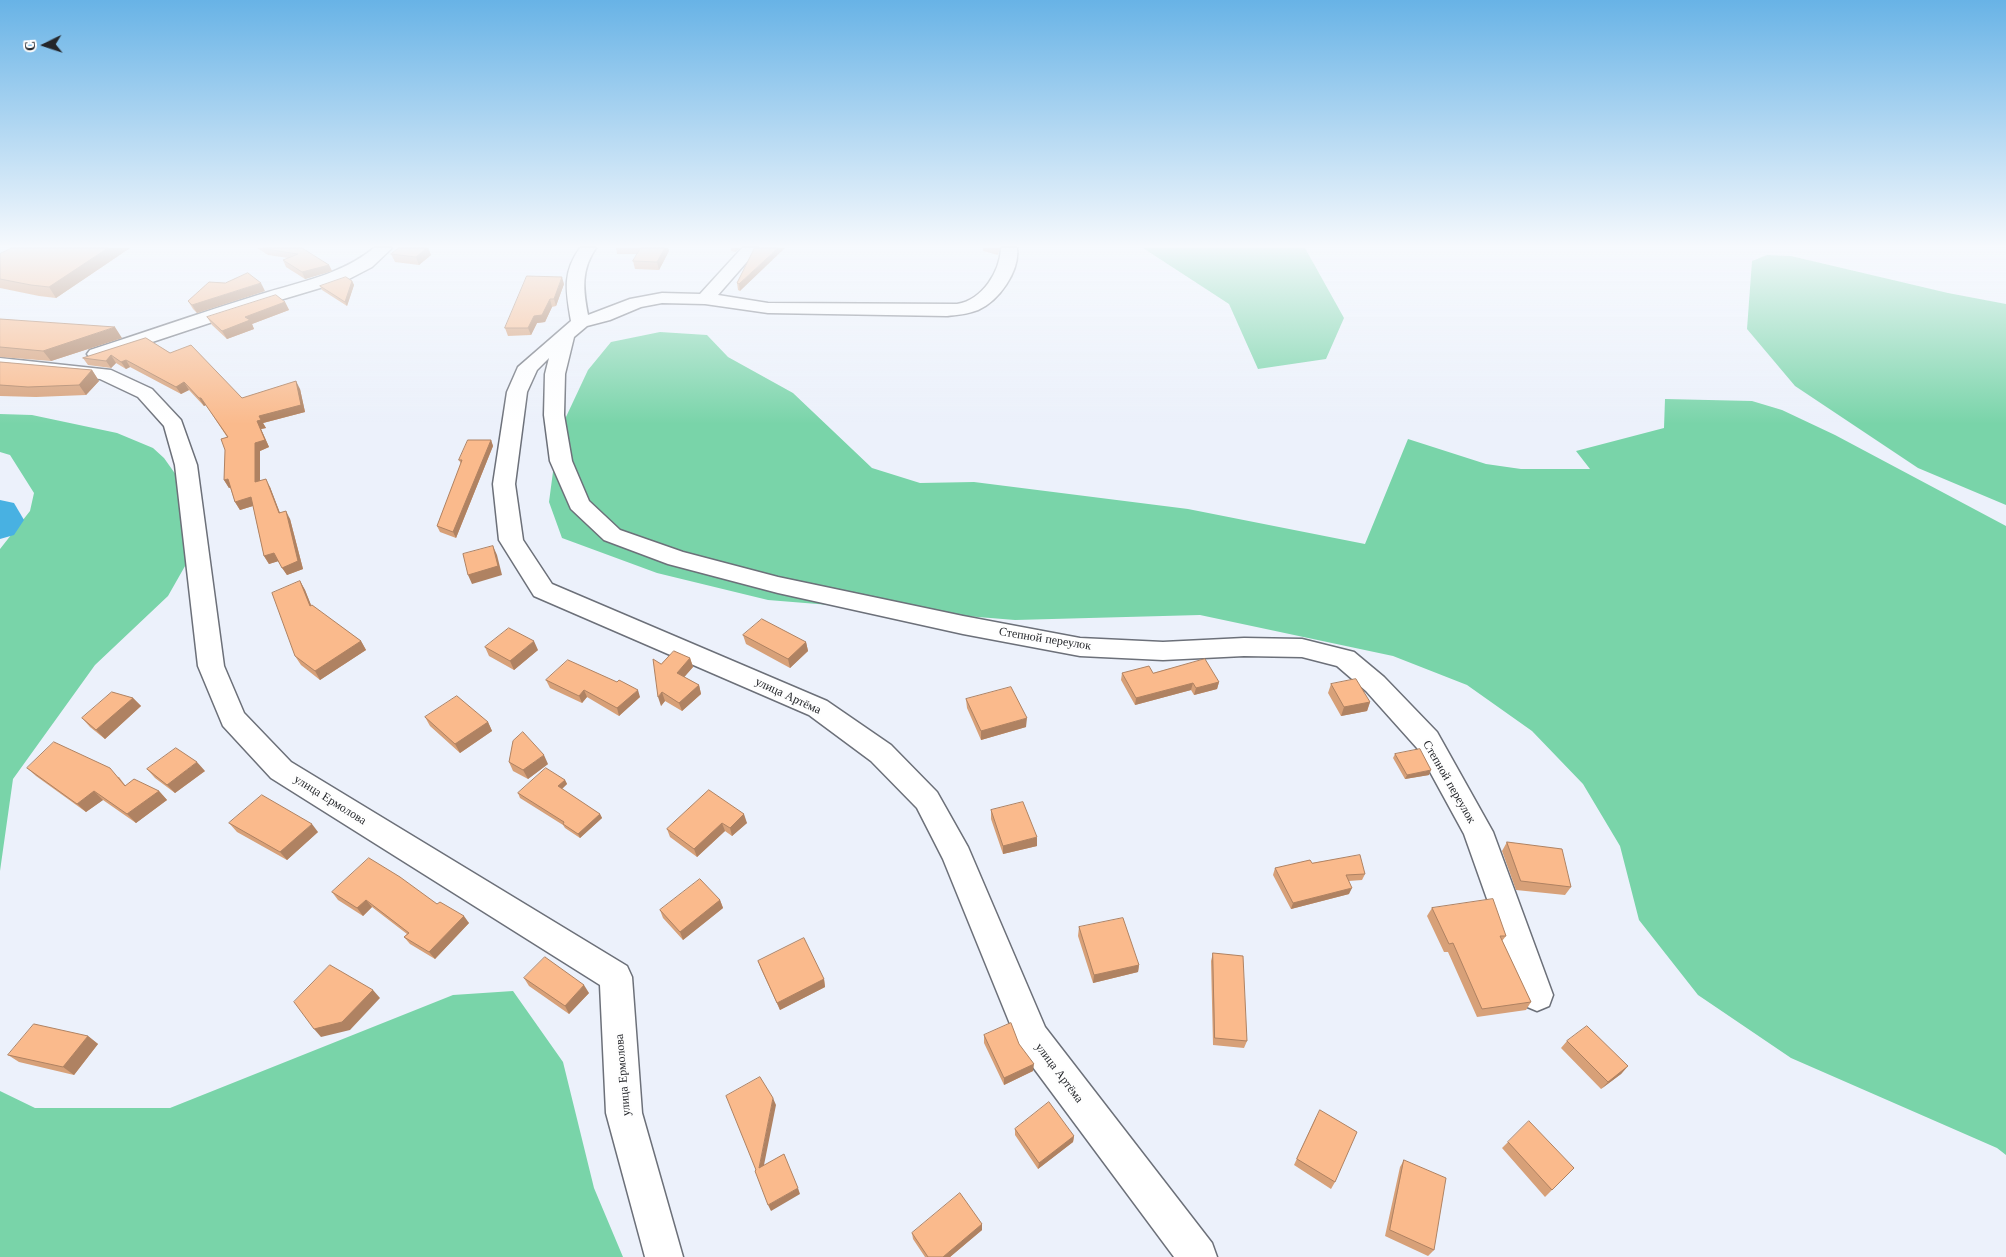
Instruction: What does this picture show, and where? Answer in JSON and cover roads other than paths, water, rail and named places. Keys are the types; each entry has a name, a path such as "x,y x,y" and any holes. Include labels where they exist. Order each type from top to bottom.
{"street":[{"path":"52,369 241,307"},
{"path":"573,307 573,329 627,307"},
{"path":"759,307 948,311 970,307"},
{"name":"Степной переулок","path":"573,329 555,374 554,415 561,461 579,504 612,535 676,558 778,584 963,625 1080,647 1163,651 1244,647 1302,648 1346,659 1375,684 1427,740 1478,832 1536,994"},
{"name":"улица Артёма","path":"573,329 528,367 517,392 504,484 511,540 543,590 818,708 881,752 927,800 932,808 957,856 1033,1039 1198,1257"},
{"name":"улица Ермолова","path":"0,364 104,374 145,393 174,424 186,465 211,666 233,719 281,770 616,977 624,1113 664,1257"}],"waterway":[{"path":"0,512 5,520 0,526"}]}
